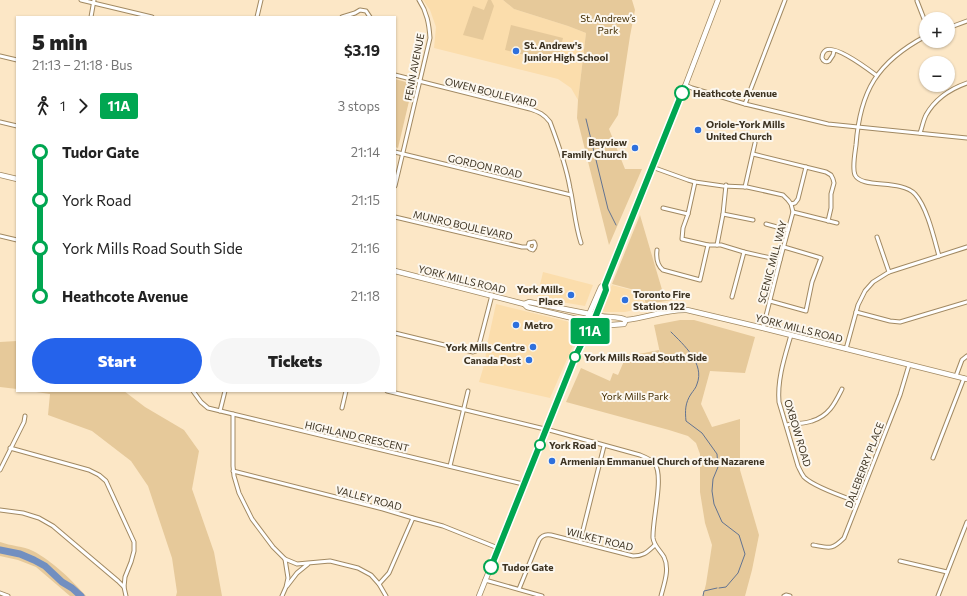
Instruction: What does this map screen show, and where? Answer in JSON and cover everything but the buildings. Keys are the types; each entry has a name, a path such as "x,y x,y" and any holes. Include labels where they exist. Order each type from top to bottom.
{"main road":[{"path":"479,596 582,343 586,340 596,316 606,290 605,285 718,0"},
{"path":"0,175 16,179"},
{"name":"YORK MILLS ROAD","path":"396,271 492,295 524,304 527,307 586,322 611,325 624,324 626,320"},
{"path":"582,343 579,338 601,287 605,285"},
{"name":"YORK MILLS ROAD","path":"524,304 529,302 596,316 622,318 626,320 677,310 687,310 966,378"}],"street":[{"path":"81,0 148,16"},
{"path":"257,16 261,0"},
{"name":"FENN AVENUE","path":"396,181 430,38 426,13 419,0"},
{"path":"745,104 785,0"},
{"path":"916,0 921,12"},
{"path":"91,16 94,2"},
{"path":"345,16 360,10 366,11 369,16"},
{"path":"955,25 967,21"},
{"path":"919,40 888,62 876,75 866,94 857,128 854,168 855,175 860,180 901,186 909,189 914,194 921,202 925,211 939,256"},
{"path":"834,51 829,61 825,62 823,60 822,56 824,52 827,50 834,51 847,55 876,75"},
{"path":"0,56 16,60"},
{"name":"OWEN BOULEVARD","path":"396,75 530,109 543,114 550,122 553,129 565,167 578,235 581,243"},
{"path":"920,133 926,116 932,106 943,94 967,83"},
{"path":"685,85 745,104 828,124 967,138"},
{"path":"0,122 16,126"},
{"path":"745,187 755,143"},
{"name":"GORDON ROAD","path":"396,152 571,195"},
{"path":"752,154 826,172 831,175 834,183 831,194 831,208 828,221"},
{"path":"652,167 695,182 745,187 783,195 791,204 795,203 798,199 806,167"},
{"path":"695,182 682,239 708,245 724,246 780,260"},
{"path":"717,245 723,214 726,185"},
{"name":"SCENIC MILL WAY","path":"763,328 793,212 791,204"},
{"path":"663,208 688,214"},
{"path":"793,212 837,223"},
{"path":"723,214 752,220"},
{"name":"MUNRO BOULEVARD","path":"396,217 522,247 528,247"},
{"path":"766,224 788,230"},
{"path":"0,236 16,240"},
{"path":"877,237 889,272"},
{"path":"657,250 657,262 659,267 663,270 700,280 708,245"},
{"path":"770,301 806,311 812,282 821,258 784,247"},
{"path":"846,349 856,312 864,291 878,278 889,272 967,247"},
{"path":"732,297 744,252"},
{"path":"396,333 473,352 476,351 478,349 492,295"},
{"path":"856,312 890,321 900,322 967,302"},
{"name":"OXBOW ROAD","path":"791,335 778,392 779,402 798,466 801,473 813,484 858,502"},
{"path":"956,376 962,360 967,356"},
{"name":"DALEBERRY PLACE","path":"813,545 829,548 837,545 844,538 900,395 909,364"},
{"path":"933,458 966,378"},
{"path":"787,426 812,421 824,416 832,407 842,389"},
{"name":"HIGHLAND CRESCENT","path":"195,392 204,406 208,408 524,484"},
{"path":"220,411 225,392"},
{"path":"342,408 346,392"},
{"path":"391,392 546,430 645,457 655,463 659,485 653,530 654,540 655,545 663,556 666,565 661,596"},
{"path":"450,466 468,392"},
{"path":"233,414 233,471 239,493 252,519 273,547 284,559 297,564 330,561 358,568 371,575 379,584 386,596"},
{"path":"0,470 24,422 25,416"},
{"path":"580,542 604,446"},
{"path":"10,448 89,470 99,475 106,481 134,542 134,551 131,562 124,577 126,596"},
{"name":"VALLEY ROAD","path":"233,471 383,509 450,529 498,548"},
{"path":"0,510 23,513 39,518 53,526 124,587"},
{"path":"379,584 389,573 413,518"},
{"path":"938,596 967,522"},
{"name":"WILKET ROAD","path":"519,589 537,544 541,537 547,535 633,556 648,553 655,545"},
{"path":"282,596 288,578 284,559"},
{"path":"900,560 947,572"},
{"path":"286,587 297,573 308,564"},
{"path":"485,580 542,596"},
{"path":"0,593 8,596"},
{"path":"784,596 790,596"}],"shaded area":[{"name":"St. Andrew's Junior High School","path":"423,0 503,0 514,9 586,33 578,100 571,88 558,79 434,48 436,27 430,10"},
{"path":"543,272 593,285 585,306 537,298"},
{"path":"612,285 635,291 641,295 647,307 625,312 603,311 602,307"},
{"name":"York Mills Centre","path":"496,304 582,325 550,398 479,382 485,362 487,345"}],"green space":[{"path":"488,0 491,0 494,6 483,40 463,35 473,6 484,10"},
{"name":"St. Andrew’s Park","path":"503,0 632,0 635,10 618,115 609,129 625,169 642,169 609,245 577,118 586,33 514,9"},
{"path":"511,25 563,38 557,63 505,50"},
{"path":"396,79 413,84 398,148 396,147"},
{"path":"640,215 663,293 686,298 646,304 642,292 612,284"},
{"name":"York Mills Park","path":"680,320 694,320 755,337 745,373 710,371 701,404 712,427 740,419 740,470 759,535 745,596 703,596 712,545 705,523 700,492 700,454 696,443 688,436 669,430 566,402 581,368 610,381 613,373 618,375 627,354 639,354 659,350 660,353 654,325"},
{"path":"16,341 16,389 0,387 0,342"},
{"path":"36,392 125,392 145,407 184,430 199,451 192,489 214,552 222,596 176,596 177,592 172,558 148,486 131,461 92,431 48,415 50,394"},
{"path":"0,542 25,548 40,555 61,571 86,596 70,596 36,567 18,560 0,556"}],"waterway":[{"path":"586,119 608,209 616,225"},
{"path":"671,332 682,343 696,362 699,377 697,385 689,397 686,410 686,421 702,433 717,454 718,467 713,479 712,491 714,504 722,522 739,535 745,554 738,573 726,587 719,588"},
{"path":"0,550 20,554 45,566 62,582 81,596"},
{"path":"703,596 704,591 717,588"}],"bus line":[{"name":"11A","path":"491,567 575,357 582,343 586,340 593,323 606,290 605,285 682,93"}],"place":[{"name":"St. Andrew's Junior High School","path":"516,51"},
{"name":"Heathcote Avenue","path":"682,93"},
{"name":"Oriole-York Mills United Church","path":"698,130"},
{"name":"Bayview Family Church","path":"635,148"},
{"name":"York Mills Place","path":"571,295"},
{"name":"Toronto Fire Station 122","path":"625,300"},
{"name":"Metro","path":"516,325"},
{"name":"York Mills Centre","path":"533,347"},
{"name":"York Mills Road South Side","path":"575,357"},
{"name":"Canada Post","path":"529,360"},
{"name":"York Road","path":"540,445"},
{"name":"Armenian Emmanuel Church of the Nazarene","path":"552,461"},
{"name":"Tudor Gate","path":"491,567"}]}
